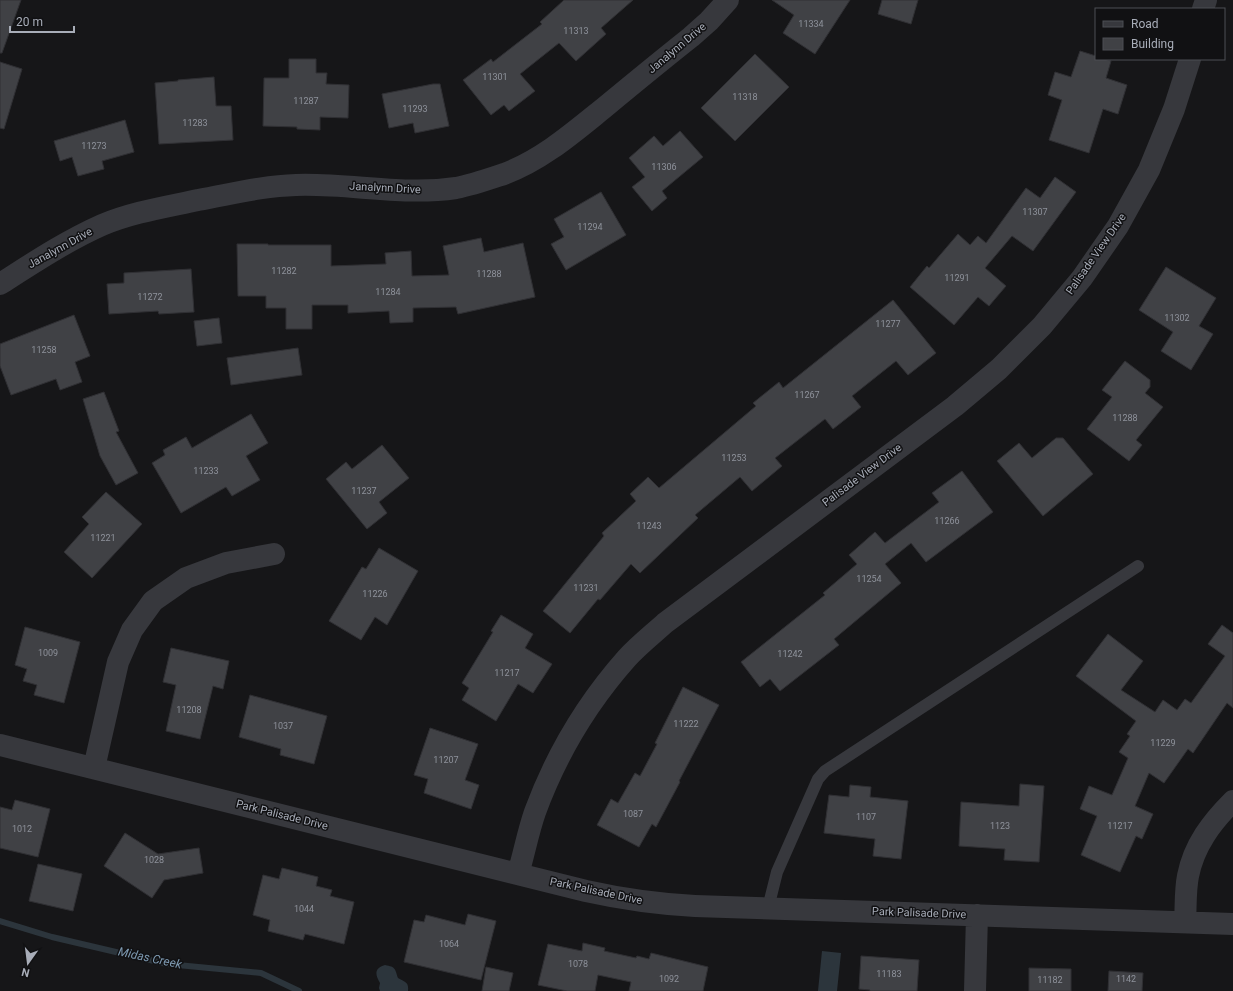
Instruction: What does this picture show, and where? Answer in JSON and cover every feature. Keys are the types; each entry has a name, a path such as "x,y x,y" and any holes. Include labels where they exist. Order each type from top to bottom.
{"street":[{"name":"Janalynn Drive","path":"0,284 50,252 104,224 134,214 166,206 263,187 327,185 398,190 457,188 505,173 526,164 569,136 691,37 709,21 728,0"},
{"name":"Palisade View Drive","path":"518,874 535,813 550,776 570,737 596,696 628,657 665,623 955,406 999,369 1042,326 1082,278 1118,226 1149,170 1174,109 1190,60"},
{"path":"94,768 118,662 132,630 153,601 186,578 226,563 274,554"},
{"name":"Park Palisade Drive","path":"0,745 586,891 640,901 695,906 1233,924"},
{"path":"1185,922 1188,876 1194,854 1204,834 1217,817 1233,801"},
{"path":"975,991 977,915"}],"lane":[{"path":"768,908 777,872 818,779 824,771 1138,566"}],"shaded area":[{"path":"822,951 841,953 837,991 818,991"},
{"path":"385,965 394,969 398,978 405,981 408,991 380,991 380,983 376,972 381,966"}],"building":[{"path":"0,0 21,0 2,53 0,53"},
{"path":"564,0 633,0 601,28 606,34 576,61 559,43 520,74 535,91 509,111 504,105 491,115 463,80 491,59 493,62 542,24 540,22"},
{"path":"772,0 850,0 815,54 783,33 794,15"},
{"path":"882,0 918,0 911,24 878,14"},
{"path":"1080,51 1095,56 1095,60 1111,61 1106,78 1127,85 1118,114 1103,109 1089,153 1049,140 1062,100 1048,95 1055,72 1071,77"},
{"path":"755,54 789,87 735,141 701,108"},
{"path":"289,59 316,59 316,73 327,73 326,84 349,85 348,118 320,117 320,130 297,129 297,127 263,126 264,78 289,78"},
{"path":"0,62 22,69 4,129 0,128"},
{"path":"214,77 216,106 231,106 233,140 159,144 155,83"},
{"path":"440,84 449,126 415,133 413,123 389,128 382,94"},
{"path":"125,120 134,152 102,161 104,169 78,176 72,157 60,161 54,141"},
{"path":"680,131 703,157 662,191 667,198 652,211 632,187 645,177 629,158 654,136 663,146"},
{"path":"1055,177 1076,192 1033,251 1012,236 985,268 1006,286 989,306 978,297 954,325 910,287 927,266 929,268 958,234 970,245 978,236 986,243 1026,188 1040,198"},
{"path":"601,192 626,235 566,270 551,244 564,237 554,219"},
{"path":"481,238 484,252 523,243 535,297 458,314 456,307 413,308 413,322 390,323 389,311 348,313 348,305 312,305 312,329 286,329 286,308 266,308 266,296 238,296 237,244 331,245 331,266 386,264 385,253 411,251 412,276 449,275 443,246"},
{"path":"1166,267 1216,298 1199,326 1213,334 1191,370 1161,351 1173,332 1139,310"},
{"path":"191,269 194,312 159,314 158,311 109,314 107,284 124,283 124,273"},
{"path":"893,300 936,353 908,375 896,361 852,396 861,407 833,429 825,419 775,458 782,466 752,491 740,477 695,515 698,518 640,573 631,564 600,600 598,599 570,633 543,611 604,536 602,533 636,501 630,494 648,477 659,488 756,406 753,403 779,382 783,388"},
{"path":"74,315 90,356 75,362 82,382 60,390 56,379 11,395 0,366 0,344"},
{"path":"219,318 222,343 197,346 194,321"},
{"path":"298,348 302,375 231,385 227,358"},
{"path":"1125,361 1150,380 1150,387 1145,393 1163,407 1136,440 1142,445 1129,461 1087,429 1112,397 1102,390"},
{"path":"104,392 119,431 116,432 138,473 116,485 100,456 83,399"},
{"path":"251,414 268,443 246,456 260,480 232,496 226,487 181,513 152,463 165,455 163,450 186,437 192,448"},
{"path":"1056,438 1063,438 1093,474 1043,516 997,461 1019,443 1032,458"},
{"path":"382,445 409,478 379,502 387,513 367,529 326,479 346,462 352,469"},
{"path":"962,471 993,512 926,562 911,543 885,564 901,583 834,639 839,645 780,691 770,679 760,687 741,662 825,595 823,593 857,564 849,555 875,532 885,543 939,502 932,493"},
{"path":"106,492 142,524 92,578 64,552 89,524 82,517"},
{"path":"379,548 418,571 387,625 375,617 361,640 329,621 362,567 366,569"},
{"path":"501,615 533,634 525,648 552,664 533,693 518,684 496,721 462,700 469,688 462,683 493,632 491,631"},
{"path":"1222,625 1233,633 1233,708 1227,703 1193,753 1188,749 1164,783 1149,773 1135,806 1153,814 1142,839 1136,836 1120,872 1081,855 1097,816 1080,809 1089,786 1112,795 1128,758 1119,752 1130,736 1127,734 1136,721 1076,676 1108,634 1143,661 1121,690 1155,712 1163,700 1177,710 1185,699 1191,703 1225,656 1208,644"},
{"path":"25,627 80,642 64,703 34,695 37,685 23,681 27,669 15,665"},
{"path":"171,648 229,661 223,689 213,686 200,739 166,731 176,685 163,682"},
{"path":"683,687 719,705 656,827 652,824 639,847 597,825 611,799 618,803 635,773 640,776 657,744 655,743"},
{"path":"250,695 327,716 314,764 280,755 281,749 239,737"},
{"path":"430,728 478,744 465,780 479,785 471,809 424,793 428,779 414,775"},
{"path":"1020,784 1044,786 1039,862 1004,860 1005,849 959,846 961,802 1019,806"},
{"path":"850,785 871,787 870,797 908,801 901,859 873,856 875,839 824,833 829,795 849,797"},
{"path":"15,800 50,809 38,857 0,848 0,807 12,810"},
{"path":"125,833 158,854 199,848 203,873 164,880 152,898 104,866"},
{"path":"38,864 82,874 73,911 29,901"},
{"path":"282,868 318,877 316,886 332,890 330,896 354,902 344,944 305,934 303,940 268,931 270,920 253,915 263,875 279,879"},
{"path":"468,914 496,921 481,980 404,962 414,920 424,922 426,915 465,925"},
{"path":"583,943 605,948 604,951 636,958 637,956 649,959 651,953 708,967 703,991 629,991 631,982 598,975 595,991 567,991 538,985 548,944 582,951"},
{"path":"861,956 919,960 917,991 870,991 859,989"},
{"path":"486,967 513,973 509,991 482,991"},
{"path":"1029,968 1071,969 1071,991 1029,991"},
{"path":"1109,971 1143,973 1142,991 1108,991"}],"waterway":[{"name":"Midas Creek","path":"0,921 52,937 167,964 261,973 299,991"}]}
